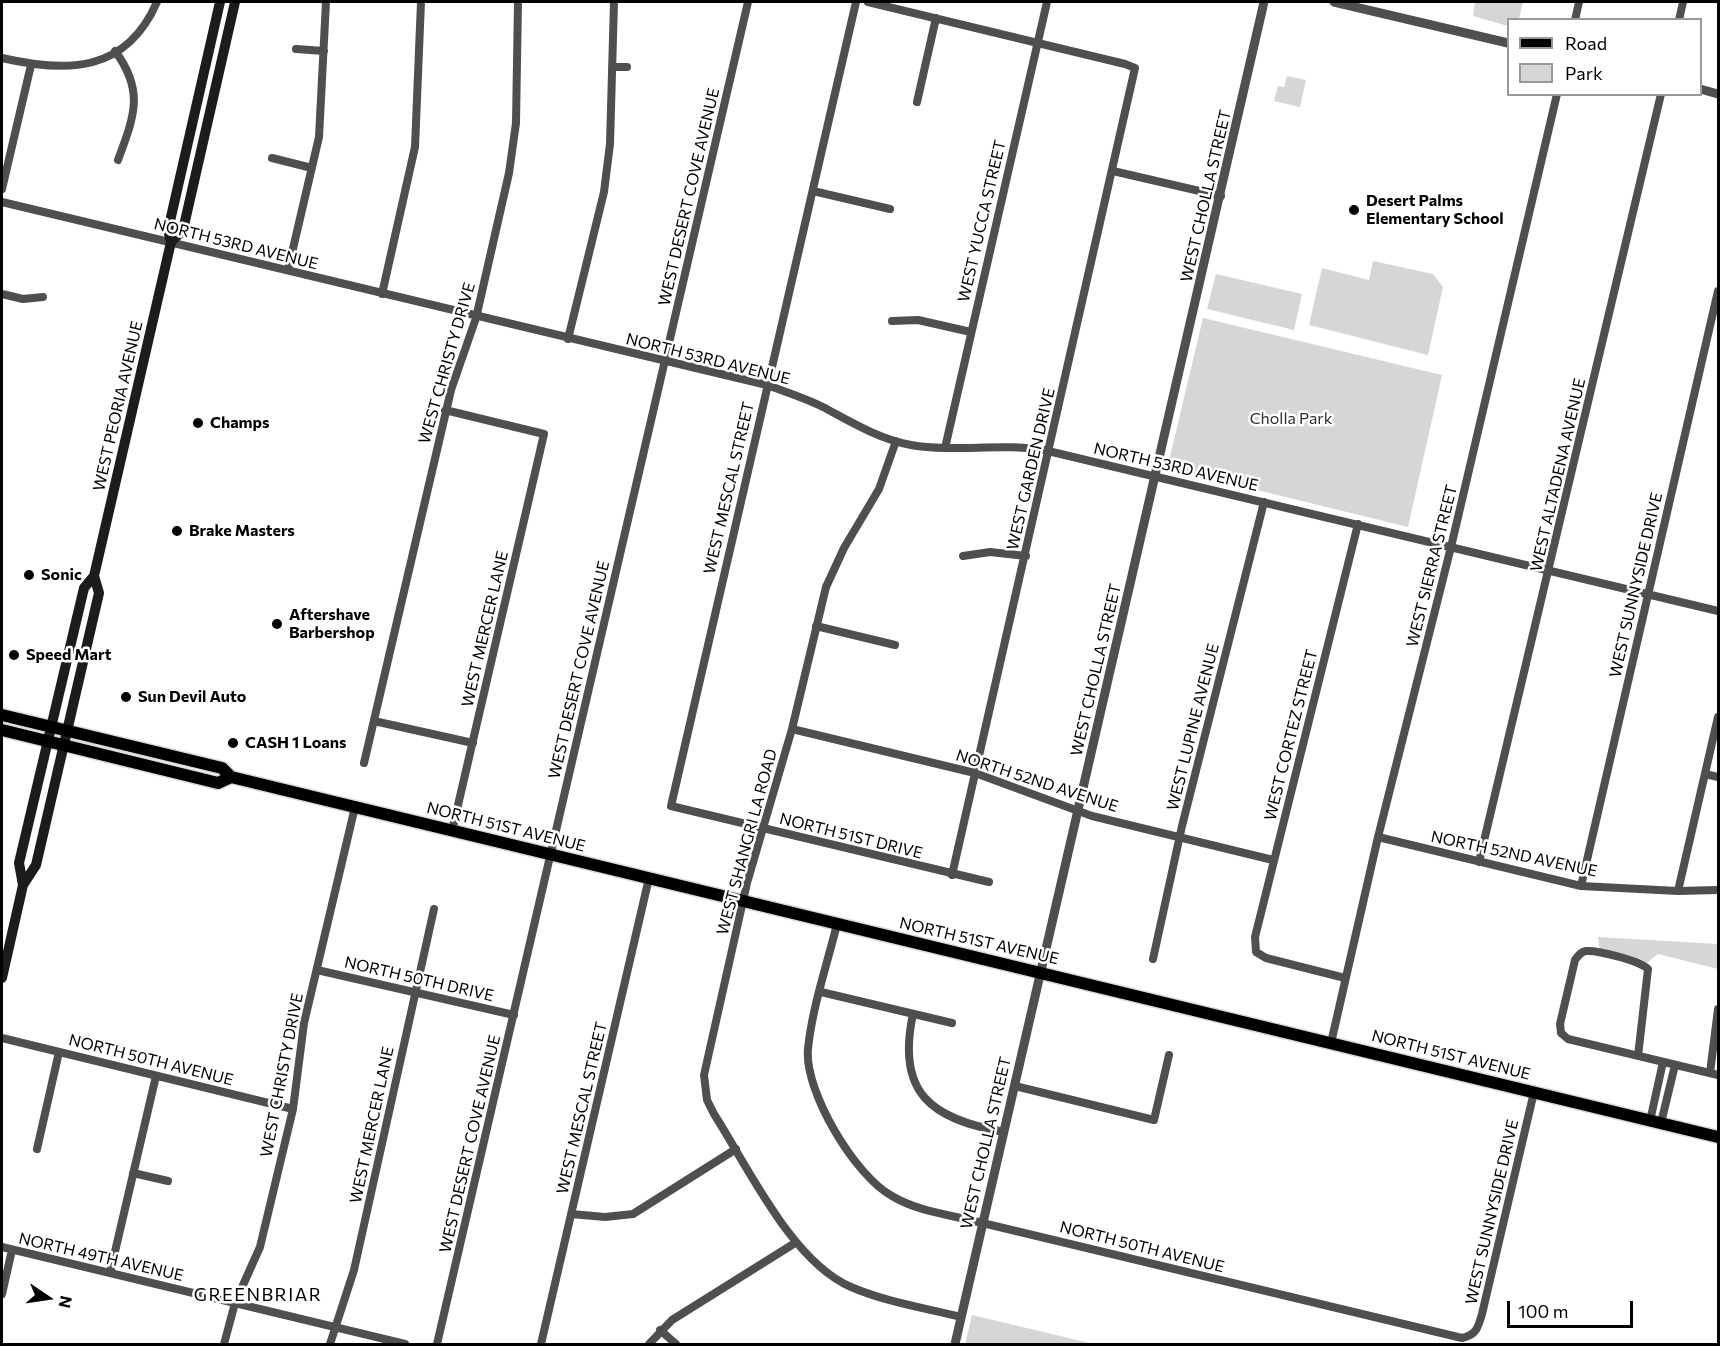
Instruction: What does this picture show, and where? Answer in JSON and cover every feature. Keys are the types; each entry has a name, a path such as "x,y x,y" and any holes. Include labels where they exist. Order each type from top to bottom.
{"main road":[{"name":"WEST PEORIA AVENUE","path":"23,885 19,863 84,588 94,576 171,242 168,230 220,2"},
{"name":"WEST PEORIA AVENUE","path":"171,242 183,230 236,2"},
{"name":"WEST PEORIA AVENUE","path":"2,978 23,885 36,865 99,593 94,576"},
{"name":"NORTH 51ST AVENUE","path":"2,715 222,768 231,777 1719,1137"},
{"name":"NORTH 51ST AVENUE","path":"2,730 218,783 231,777"}],"street":[{"path":"2,58 31,65 67,68 86,65 115,51 134,37 157,2"},
{"path":"288,270 312,168 322,112 326,2"},
{"path":"382,294 416,138 422,2"},
{"name":"WEST CHRISTY DRIVE","path":"364,763 446,410 476,318 507,182 516,123 518,2"},
{"path":"568,339 604,192 610,144 614,2"},
{"name":"WEST DESERT COVE AVENUE","path":"437,1344 748,2"},
{"name":"WEST MESCAL STREET","path":"671,806 856,2"},
{"path":"868,2 1038,42"},
{"name":"WEST YUCCA STREET","path":"945,448 1047,2"},
{"name":"WEST CHOLLA STREET","path":"955,1344 1264,2"},
{"path":"1334,2 1507,43"},
{"path":"1575,18 1579,2"},
{"path":"1679,18 1683,2"},
{"path":"916,102 936,18"},
{"name":"WEST GARDEN DRIVE","path":"952,875 1135,69 1125,64 1038,42"},
{"path":"296,49 324,51"},
{"path":"115,51 131,77 135,106 117,160"},
{"path":"2,189 31,65"},
{"path":"612,67 627,67"},
{"path":"1702,89 1719,94"},
{"name":"WEST SIERRA STREET","path":"1331,1043 1378,837 1451,547 1557,96"},
{"name":"WEST ALTADENA AVENUE","path":"1479,862 1661,96"},
{"path":"272,158 312,168"},
{"path":"1113,171 1221,196"},
{"path":"813,191 890,209"},
{"name":"NORTH 53RD AVENUE","path":"2,202 288,270 476,318 767,385 796,395 865,430 896,441 945,448 1002,445 1048,451 1719,611"},
{"name":"WEST SUNNYSIDE DRIVE","path":"1581,886 1719,291"},
{"path":"2,294 23,299 43,297"},
{"path":"892,321 918,320 970,332"},
{"name":"WEST MERCER LANE","path":"446,410 544,434 452,831"},
{"name":"WEST SHANGRI LA ROAD","path":"896,441 879,489 844,548 826,586 792,729 761,828 704,1075 708,1100 736,1149 795,1243 817,1265 849,1286 872,1295 961,1317"},
{"name":"WEST LUPINE AVENUE","path":"1153,959 1179,837 1264,502"},
{"name":"WEST CORTEZ STREET","path":"1345,978 1266,958 1256,952 1255,937 1358,524"},
{"path":"963,556 990,552 1026,556"},
{"path":"816,626 895,645"},
{"path":"1678,891 1719,717"},
{"path":"374,721 473,743"},
{"name":"NORTH 52ND AVENUE","path":"792,729 975,773 1078,812 1273,860"},
{"path":"1705,774 1719,777"},
{"name":"NORTH 51ST DRIVE","path":"671,806 989,882"},
{"name":"WEST CHRISTY DRIVE","path":"224,1344 235,1303 260,1247 293,1109 304,1023 355,807"},
{"name":"NORTH 52ND AVENUE","path":"1378,837 1581,886 1678,891 1719,890"},
{"name":"WEST MESCAL STREET","path":"541,1344 649,878"},
{"name":"WEST MERCER LANE","path":"330,1344 354,1270 434,909"},
{"path":"837,924 821,992 952,1023"},
{"path":"1638,1056 1648,969 1644,965 1618,957 1587,951 1580,953 1575,960 1560,1024 1562,1033 1568,1039 1675,1065 1714,1074 1719,1009"},
{"name":"NORTH 50TH DRIVE","path":"317,969 514,1015"},
{"name":"NORTH 50TH AVENUE","path":"821,992 808,1050 809,1074 821,1106 865,1175 890,1196 906,1204 983,1223 1462,1338 1472,1336"},
{"path":"913,1014 908,1053 915,1080 927,1101 952,1119 1004,1132"},
{"name":"NORTH 50TH AVENUE","path":"2,1038 293,1109"},
{"path":"37,1149 58,1052"},
{"path":"1015,1086 1154,1120 1168,1055"},
{"path":"1655,1122 1663,1062"},
{"path":"1655,1122 1675,1065"},
{"path":"110,1273 156,1076"},
{"name":"WEST SUNNYSIDE DRIVE","path":"1472,1336 1482,1314 1533,1092"},
{"path":"571,1214 605,1217 633,1214 736,1149"},
{"path":"133,1173 168,1181"},
{"path":"649,1344 660,1330 795,1243"},
{"name":"NORTH 49TH AVENUE","path":"2,1247 405,1344"},
{"path":"2,1294 12,1250"},
{"path":"660,1330 676,1344"}],"green space":[{"path":"1475,2 1523,2 1519,18 1507,18 1507,26 1473,16"},
{"path":"1287,76 1306,80 1300,107 1274,101 1278,86 1284,87"},
{"path":"1373,261 1433,274 1443,287 1428,355 1309,325 1322,268 1369,280"},
{"path":"1216,274 1302,294 1294,330 1207,309"},
{"name":"Cholla Park","path":"1203,318 1442,375 1408,527 1171,469 1169,461"},
{"path":"1598,937 1718,944 1718,969 1658,954 1644,965 1600,953"},
{"path":"972,1315 1094,1344 965,1344"}],"place":[{"name":"Desert Palms Elementary School","path":"1354,210"},
{"name":"Champs","path":"198,423"},
{"name":"Brake Masters","path":"177,531"},
{"name":"Sonic","path":"29,575"},
{"name":"Aftershave Barbershop","path":"277,624"},
{"name":"Speed Mart","path":"14,655"},
{"name":"Sun Devil Auto","path":"126,697"},
{"name":"CASH 1 Loans","path":"233,743"}],"district":[{"name":"GREENBRIAR","path":"258,1295"}]}
